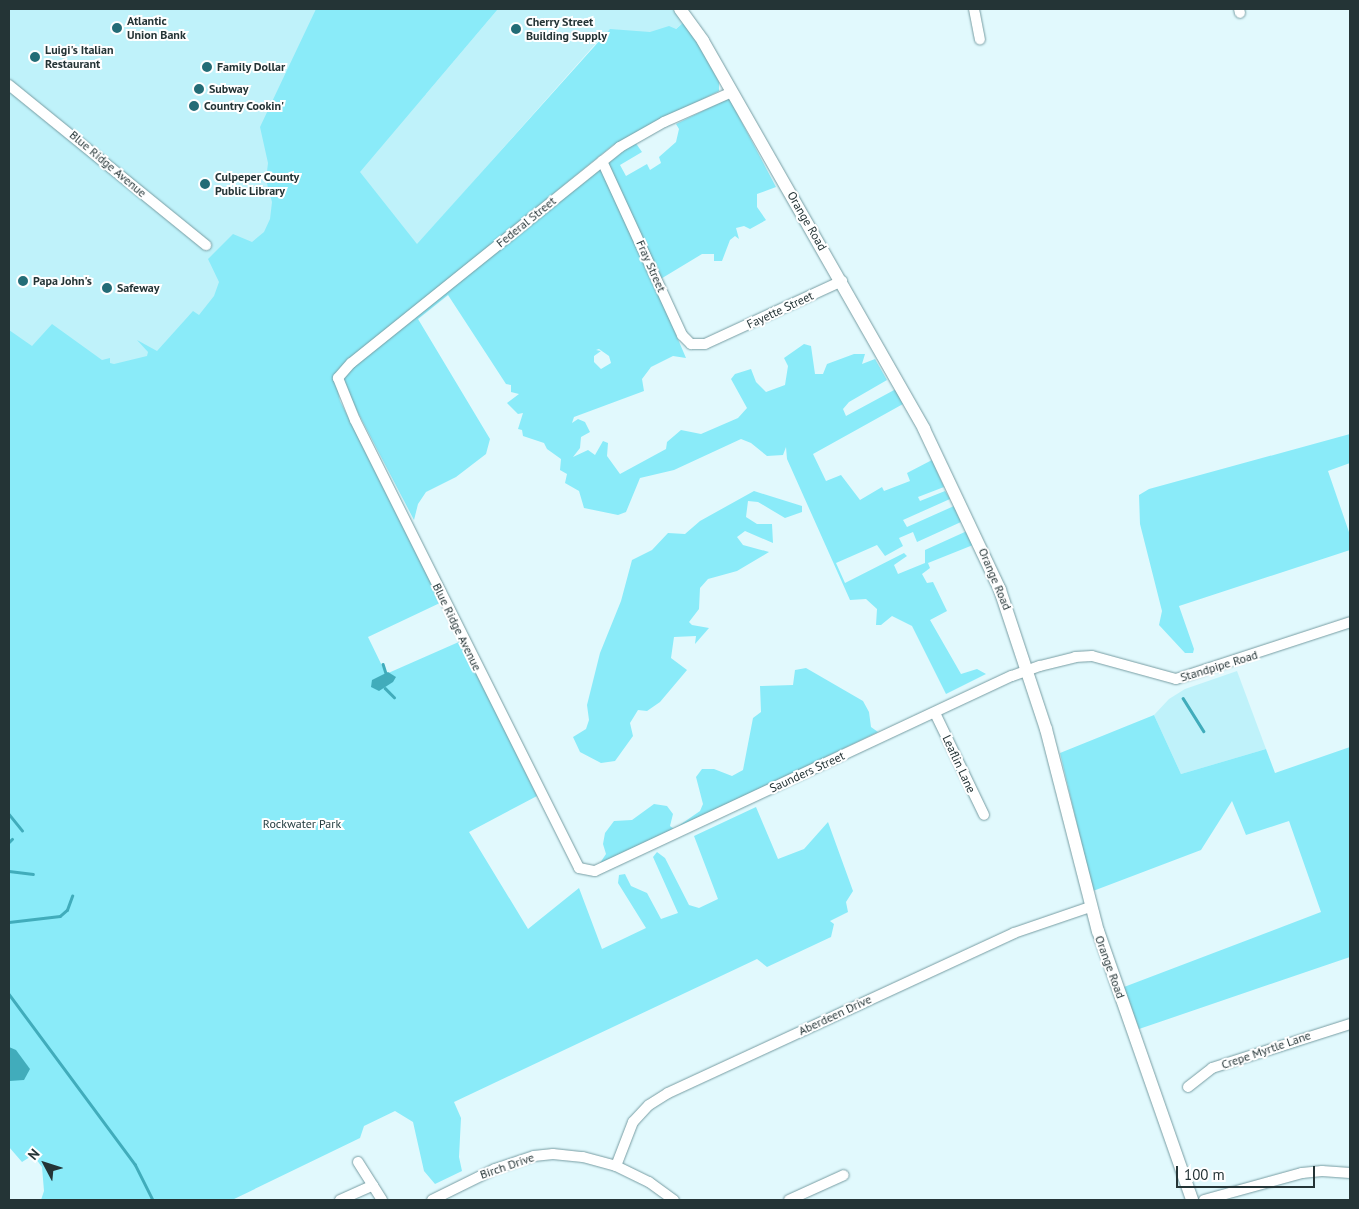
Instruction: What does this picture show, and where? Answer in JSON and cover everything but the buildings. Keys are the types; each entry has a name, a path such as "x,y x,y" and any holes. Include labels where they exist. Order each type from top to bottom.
{"main road":[{"name":"Orange Road","path":"680,9 732,92 842,281 924,429 970,522 1006,603 1046,729 1090,907 1192,1200"}],"street":[{"path":"974,9 980,39"},
{"name":"Blue Ridge Avenue","path":"9,84 206,245"},
{"name":"Federal Street","path":"338,378 350,363 602,160 644,132 732,92"},
{"name":"Fray Street","path":"602,160 682,335 698,345 719,338"},
{"name":"Fayette Street","path":"719,338 842,281"},
{"name":"Blue Ridge Avenue","path":"338,378 341,391 575,864 585,872"},
{"name":"Standpipe Road","path":"1028,670 1067,658 1092,656 1176,679 1350,622"},
{"name":"Saunders Street","path":"585,872 595,871 1028,670"},
{"name":"Leaflin Lane","path":"935,713 984,815"},
{"name":"Aberdeen Drive","path":"616,1166 633,1122 649,1105 668,1093 1014,933 1090,907"},
{"name":"Crepe Myrtle Lane","path":"1188,1088 1212,1068 1350,1024"},
{"name":"Birch Drive","path":"432,1200 487,1172 534,1156 583,1157 616,1166 649,1182 674,1200"},
{"path":"358,1162 382,1200"},
{"path":"1204,1200 1302,1173 1326,1171 1350,1173"},
{"path":"789,1200 844,1175"},
{"path":"340,1200 373,1185"}],"shaded area":[{"path":"10,9 335,9 426,94 498,9 673,9 684,22 655,46 606,32 417,245 359,172 277,271 84,400 9,334"},
{"path":"1237,671 1266,749 1181,774 1154,715 1169,699 1185,689"},
{"path":"388,672 396,677 393,682 379,691 371,687 372,680"},
{"path":"9,1047 16,1050 30,1069 24,1080 9,1081"}],"green space":[{"name":"Rockwater Park","path":"316,9 498,9 360,172 417,244 610,29 650,32 669,26 676,29 684,22 696,40 719,82 719,91 613,145 345,363 335,376 340,401 442,602 368,637 386,674 461,641 537,796 469,832 528,929 579,888 602,949 646,928 618,883 619,875 625,874 631,886 647,893 661,919 678,913 653,857 657,852 665,858 689,905 699,908 718,899 694,836 756,807 778,859 804,849 828,822 853,891 846,902 848,912 830,921 834,924 831,937 767,967 757,959 454,1102 461,1118 459,1157 462,1171 435,1184 424,1171 413,1122 395,1111 364,1126 360,1138 232,1200 41,1200 44,1191 42,1167 33,1155 22,1162 9,1147 9,330 32,346 52,324 102,360 110,358 110,363 114,364 147,356 148,352 137,340 157,351 193,311 199,315 214,296 219,282 208,259 233,234 252,242 264,232 270,219 272,202 266,180 268,163 260,127"},
{"path":"729,98 776,187 757,194 757,207 766,220 750,229 744,226 736,228 739,239 735,236 730,240 722,261 714,261 714,254 702,254 654,283 686,358 673,356 651,367 642,379 644,391 574,417 572,423 578,419 585,422 590,432 581,437 580,448 573,457 588,450 595,455 603,441 608,443 607,456 620,474 666,449 667,442 681,430 701,434 738,418 747,408 731,379 735,374 751,369 756,382 766,392 785,385 788,366 784,358 804,344 811,346 815,374 823,374 827,364 854,354 865,354 862,364 875,359 887,380 849,402 843,409 846,416 896,389 903,404 813,454 826,481 841,475 860,500 882,487 884,491 910,481 907,473 932,460 944,487 918,497 920,501 945,491 950,499 903,520 907,527 954,506 961,522 917,542 913,532 899,538 903,546 885,556 877,545 836,563 845,583 904,553 907,556 894,565 898,574 925,563 925,550 967,531 973,545 928,563 930,568 922,574 927,583 933,582 947,611 930,620 961,674 977,669 986,674 946,694 912,626 892,616 881,625 876,625 877,609 866,599 850,600 787,459 786,447 783,455 767,456 751,443 741,439 674,470 640,478 626,512 618,515 584,508 579,491 565,483 567,474 560,470 561,459 547,449 544,443 523,436 522,430 518,429 523,413 518,414 507,403 519,394 511,392 511,385 506,384 448,295 418,319 490,439 486,454 456,477 426,492 418,504 414,520 342,382 345,373 635,142 642,152 620,165 626,176 647,164 650,170 661,163 659,157 676,142 679,129 676,124","holes":["599,349 609,356 611,363 601,369 594,362 594,356 601,351 596,350"]},
{"path":"1350,434 1350,463 1328,471 1350,535 1350,550 1179,606 1194,649 1193,653 1185,653 1159,625 1162,611 1140,524 1139,495 1149,489"},
{"path":"754,491 802,506 802,512 785,518 758,502 748,501 746,517 757,524 772,524 773,543 745,531 737,537 743,545 769,552 737,571 708,579 700,588 699,609 689,622 692,625 709,628 695,644 696,636 674,637 671,658 687,670 660,702 647,711 638,710 630,723 633,736 615,761 601,763 580,752 573,737 586,729 589,720 587,705 600,653 621,601 632,560 652,550 668,533 685,534 700,521"},
{"path":"806,668 863,701 869,712 871,727 878,732 610,861 600,863 606,854 603,844 605,833 614,821 632,820 654,804 667,806 673,814 670,826 674,829 700,811 703,804 696,777 702,769 714,769 732,776 743,770 753,718 761,712 760,686 793,685 795,670"},
{"path":"1154,715 1181,774 1266,749 1275,773 1350,747 1350,957 1139,1029 1124,987 1321,912 1289,821 1246,835 1232,801 1201,850 1093,891 1060,753"}],"waterway":[{"path":"383,664 386,673"},
{"path":"385,688 394,697"},
{"path":"1183,698 1204,731"},
{"path":"9,814 22,830"},
{"path":"9,842 12,839"},
{"path":"9,871 33,874"},
{"path":"9,922 60,916 67,910 72,896"},
{"path":"9,994 135,1164 153,1200"}],"place":[{"name":"Atlantic Union Bank","path":"117,28"},
{"name":"Cherry Street Building Supply","path":"516,29"},
{"name":"Luigi's Italian Restaurant","path":"35,57"},
{"name":"Family Dollar","path":"207,67"},
{"name":"Subway","path":"199,89"},
{"name":"Country Cookin'","path":"194,106"},
{"name":"Culpeper County Public Library","path":"205,184"},
{"name":"Papa John's","path":"23,281"},
{"name":"Safeway","path":"107,288"}]}
